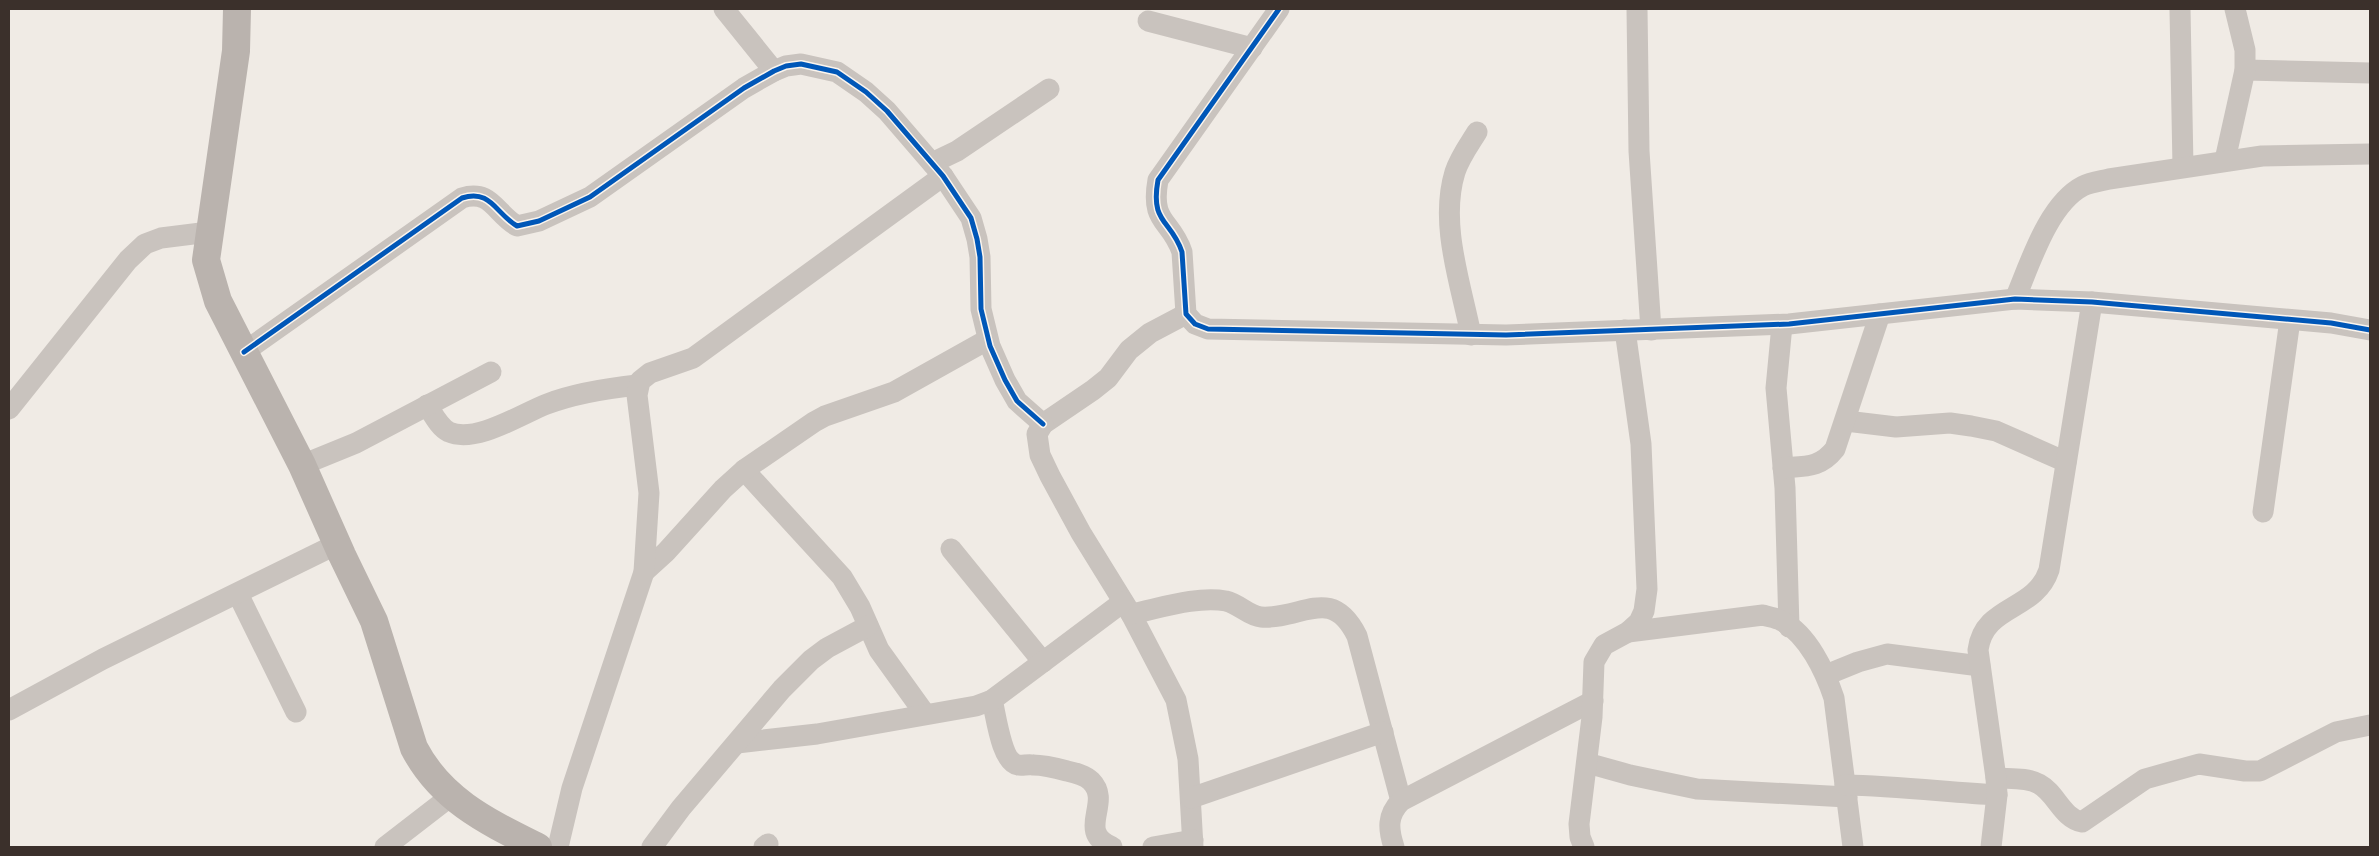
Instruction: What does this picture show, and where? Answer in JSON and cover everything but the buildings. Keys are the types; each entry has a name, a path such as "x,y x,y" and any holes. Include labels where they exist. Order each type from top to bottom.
{"street":[{"path":"237,9 236,51 206,260 210,279 218,301 302,465 374,621 414,748 423,765 451,796 478,817 538,847"},
{"path":"724,9 774,71"},
{"path":"1279,9 1158,180 1155,197 1158,212 1179,242 1182,252 1186,314 1195,324 1215,329 1471,335 1650,330 1782,325 2015,299 2092,302 2290,320 2370,330"},
{"path":"1637,9 1639,150 1650,330"},
{"path":"2180,9 2183,167"},
{"path":"2225,160 2245,70 2245,50 2235,9"},
{"path":"1148,20 1252,48"},
{"path":"244,352 462,198 474,194 484,196 508,220 517,226 538,221 590,197 744,88 774,71 786,66 801,64 837,72 880,104 938,170 971,218 980,257 981,309 987,340 1005,380 1017,401 1042,424"},
{"path":"2245,70 2370,73"},
{"path":"427,406 442,427 449,432 458,434 473,433 515,420 548,404 610,388 637,385 650,373 694,358 938,170 957,152 1050,88"},
{"path":"1471,335 1450,229 1449,210 1451,186 1456,170 1477,132"},
{"path":"2015,299 2044,232 2056,213 2077,190 2085,185 2109,179 2225,160 2262,156 2370,154"},
{"path":"9,409 128,260 145,244 161,238 209,232"},
{"path":"1991,847 1997,786 1978,650 1980,636 1986,626 2036,592 2046,581 2092,302"},
{"path":"1153,847 1193,844 1188,759 1176,700 1127,608 1081,533 1046,469 1040,454 1037,434 1042,424 1108,378 1129,350 1150,333 1186,314"},
{"path":"1783,468 1816,465 1827,460 1835,449 1880,314"},
{"path":"2263,512 2290,320"},
{"path":"1782,325 1776,388 1783,468 1789,627"},
{"path":"1625,330 1641,444 1647,589 1644,611 1638,622 1628,632"},
{"path":"644,572 666,552 723,489 744,470 824,416 894,392 987,340"},
{"path":"302,465 356,443 490,372"},
{"path":"558,847 572,788 644,572 650,493 640,426 637,385"},
{"path":"1846,420 1896,428 1950,423 1971,426 1996,431 2066,462"},
{"path":"744,470 842,577 879,650 925,714"},
{"path":"9,710 103,659 337,544"},
{"path":"951,549 1043,662"},
{"path":"238,594 296,712"},
{"path":"737,743 817,734 976,706 992,700 1043,662 1127,608 1209,601 1237,604 1259,617 1331,608 1342,613 1349,620 1357,636 1401,801"},
{"path":"1578,844 1593,701 1594,662 1598,653 1613,638 1628,632 1763,615 1782,621 1789,627 1815,654 1826,675 1834,698 1853,847"},
{"path":"652,847 681,808 782,689 811,660 838,640 868,626"},
{"path":"1826,675 1858,662 1887,654 1980,666"},
{"path":"992,700 1001,739 1010,760 1017,765 1033,765 1062,770 1086,777 1094,783 1098,795 1095,832 1100,841 1112,847"},
{"path":"1394,847 1388,830 1393,809 1401,801 1593,701"},
{"path":"1587,763 1630,775 1697,789 1722,792 1846,791 1910,787 1930,791 1997,786 2030,780 2041,784 2074,820 2082,822 2145,779 2199,764 2245,771 2260,771 2336,732 2367,731"},
{"path":"1191,798 1383,732"},
{"path":"385,847 451,796"}],"cycle path":[{"path":"1279,9 1158,180 1156,194 1159,213 1182,252 1186,314 1195,324 1208,329 1506,335 1789,324 2015,299 2092,302 2331,323 2370,330"},
{"path":"244,352 462,198 472,196 486,199 517,226 539,221 590,197 744,88 774,71 786,66 801,64 837,72 866,92 887,111 943,176 971,218 977,239 980,257 981,309 990,346 1005,380 1017,401 1043,424"}]}
